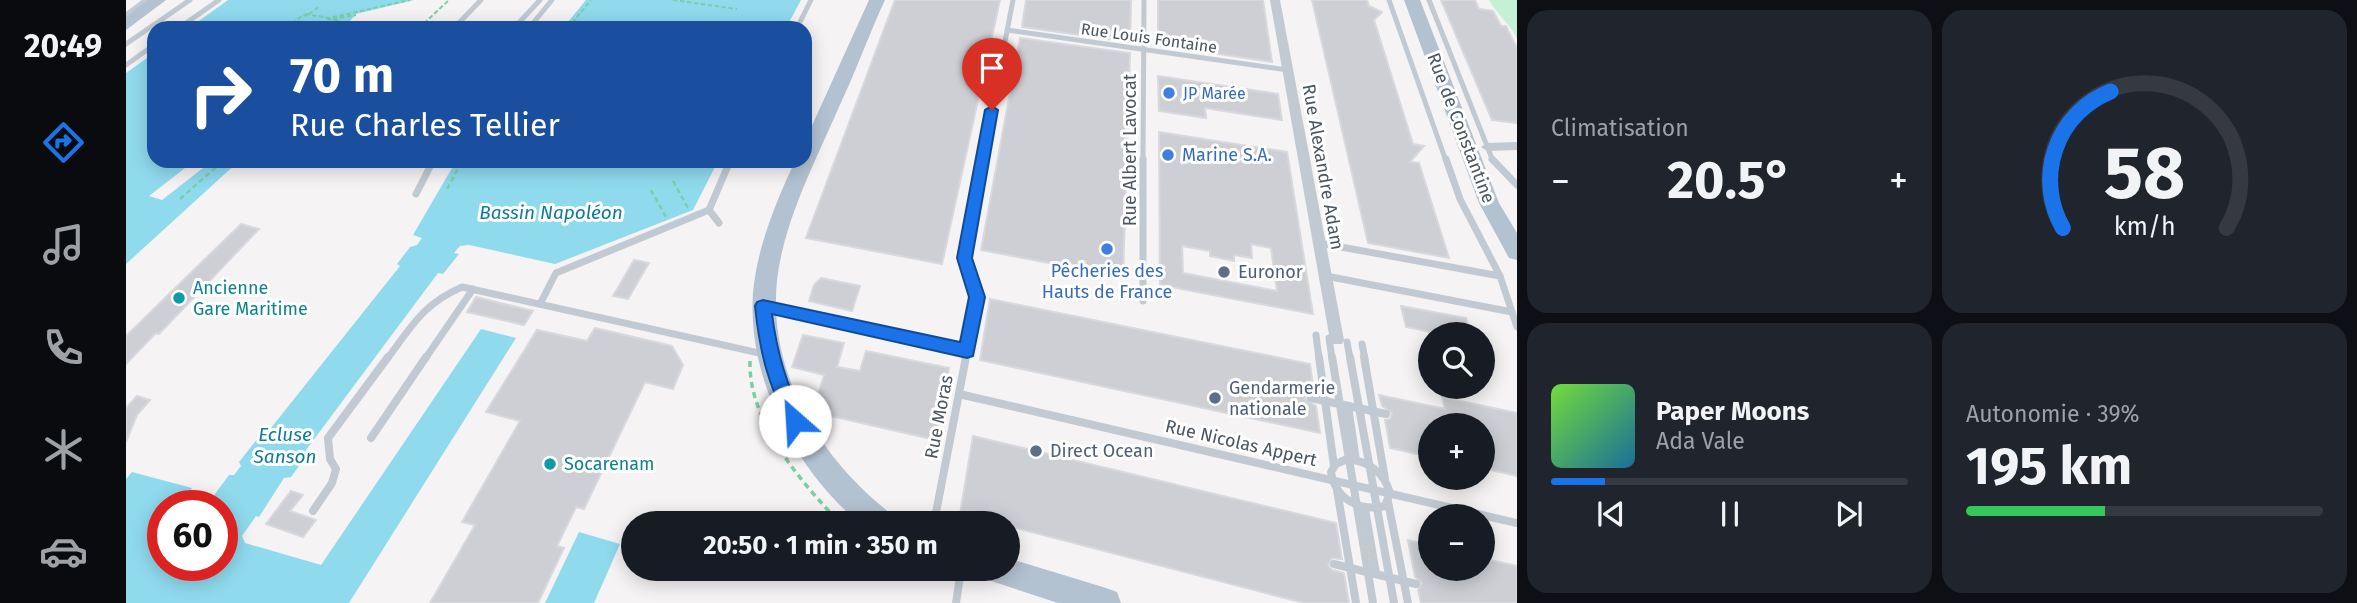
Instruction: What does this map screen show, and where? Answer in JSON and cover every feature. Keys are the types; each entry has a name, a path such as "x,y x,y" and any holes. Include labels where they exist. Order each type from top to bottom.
{"main road":[{"path":"126,25 158,0"},
{"path":"812,150 877,0"},
{"name":"Rue de Constantine","path":"1412,0 1493,211 1517,252"},
{"path":"804,168 777,230 766,273 763,306 768,355 786,403 816,457 846,494 866,511"},
{"path":"1020,577 1106,603"}],"street":[{"name":"Rue Alexandre Adam","path":"1275,0 1338,340"},
{"path":"1488,147 1517,146"}],"lane":[{"path":"126,15 146,0"},
{"path":"159,21 190,0"},
{"path":"189,21 219,0"},
{"path":"461,21 481,0"},
{"path":"520,21 540,0"},
{"path":"535,21 552,0"},
{"path":"800,21 811,0"},
{"name":"Rue Moras","path":"936,511 977,297 964,261 1013,0"},
{"name":"Rue Albert Lavocat","path":"1143,301 1144,0"},
{"path":"1389,0 1460,199 1500,276 1517,327"},
{"path":"1429,0 1498,169 1517,185"},
{"path":"126,44 147,30"},
{"name":"Rue Louis Fontaine","path":"1007,30 1288,70"},
{"path":"126,65 147,51"},
{"path":"416,194 429,168"},
{"path":"540,304 556,274 709,210 727,168"},
{"path":"709,210 719,223"},
{"path":"1320,243 1500,276"},
{"path":"1326,276 1512,312"},
{"path":"313,511 332,484 336,469 330,459 328,438 423,311 449,291 462,287 473,289 768,355"},
{"path":"370,438 473,289"},
{"path":"763,306 967,351"},
{"path":"1317,335 1334,466 1331,476 1337,490 1356,603"},
{"path":"1338,340 1353,485 1373,603"},
{"path":"1338,340 1373,490 1394,603"},
{"path":"1362,344 1408,603"},
{"name":"Rue Nicolas Appert","path":"959,394 1517,523"},
{"path":"1311,398 1386,414"},
{"path":"1348,406 1356,460"},
{"path":"1334,466 1344,459 1356,460 1372,467 1385,479"},
{"path":"1337,490 1351,503 1365,509 1378,509 1388,502"},
{"path":"1365,509 1377,574"},
{"path":"1334,564 1416,584"},
{"path":"956,603 959,581"}],"path":[{"path":"305,13 329,18 410,0"},
{"path":"426,21 449,0"},
{"path":"574,21 591,0"},
{"path":"673,0 737,9"},
{"path":"309,14 320,6"},
{"path":"296,21 303,15 340,21"},
{"path":"330,19 356,15"},
{"path":"180,200 215,168"},
{"path":"447,189 458,168"},
{"path":"673,181 690,211"},
{"path":"651,190 668,220"}],"green space":[{"path":"1489,0 1517,0 1517,38 1496,10"}],"water":[{"path":"228,0 414,0 356,14 350,21 199,21"},
{"path":"586,0 801,0 790,21 569,21"},
{"path":"147,58 147,168 185,168 149,196 162,200 203,168 231,168 126,264 126,73"},
{"path":"452,168 714,168 693,210 555,264 469,245 460,246 454,253 459,254 443,274 438,273 306,450 309,452 291,477 284,478 259,517 256,516 242,536 245,543 321,565 481,329 516,338 349,603 126,603 126,479 132,472 192,488 147,490 147,581 238,581 238,490 218,490 229,475 234,475 241,466 239,462 258,438 263,438 400,266 397,264 410,247 417,245 422,238 413,235"},
{"path":"579,532 620,544 594,603 545,603"}],"building":[{"path":"895,0 1000,0 942,264 806,238"},
{"path":"1026,0 1131,0 1130,42 1022,27"},
{"path":"1158,0 1263,0 1272,62 1158,45"},
{"path":"1312,0 1367,0 1369,6 1382,12 1374,20 1413,144 1424,146 1410,162 1419,163 1449,258 1368,243"},
{"path":"1441,0 1475,0 1479,9 1493,11 1501,26 1506,26 1517,48 1517,123 1492,120"},
{"path":"1020,38 1130,53 1123,277 981,250"},
{"path":"1158,76 1278,94 1282,120 1205,108 1206,118 1159,111"},
{"path":"1159,132 1287,152 1313,314 1160,285","holes":["1251,244 1271,248 1277,291 1183,273 1182,246 1210,251 1210,256 1234,261 1234,255 1252,258"]},
{"name":"Ancienne Gare Maritime","path":"241,224 259,229 159,334 156,333 126,364 126,336"},
{"path":"634,260 649,263 628,299 613,296"},
{"path":"821,278 860,286 852,311 809,301 814,285"},
{"path":"476,297 533,311 524,325 467,312"},
{"path":"990,299 1310,364 1314,392 1307,393 1305,399 1316,406 1320,433 980,360"},
{"path":"1401,306 1466,318 1467,322 1418,322 1418,329 1406,327"},
{"name":"Socarenam","path":"595,328 672,346 683,365 673,389 645,382 584,509 576,507 557,546 564,548 538,603 430,603 475,525 462,522 520,421 486,412 537,330 587,341"},
{"path":"803,335 844,343 837,367 860,371 866,351 949,368 936,440 813,412 824,375 792,367"},
{"path":"1379,395 1445,409 1442,399 1451,399 1517,413 1517,476 1495,471 1495,413 1418,413 1418,454 1390,448 1385,420 1390,419 1392,413 1382,406"},
{"path":"137,396 150,400 137,415 126,442 126,408"},
{"path":"973,436 1336,523 1342,559 1332,558 1328,565 1332,570 1344,573 1349,603 1304,603 1020,529 1020,511 960,511"},
{"path":"291,491 303,495 290,511 316,520 303,537 266,524"},
{"path":"1408,540 1418,542 1418,580 1415,577"},
{"path":"1495,561 1517,566 1517,603 1421,603 1418,590 1422,583 1420,581 1495,581"}],"place":[{"name":"JP Marée","path":"1169,93"},
{"name":"Marine S.A.","path":"1168,155"},
{"name":"Pêcheries des Hauts de France","path":"1107,249"},
{"name":"Euronor","path":"1224,272"},
{"name":"Ancienne Gare Maritime","path":"179,298"},
{"name":"Gendarmerie nationale","path":"1215,398"},
{"name":"Direct Ocean","path":"1036,451"},
{"name":"Socarenam","path":"550,464"}],"route":[{"path":"795,421 778,386 768,355 763,306 967,351 977,297 975,286 965,266 965,258 992,110"}],"water label":[{"name":"Bassin Napoléon","path":"551,212"},
{"name":"Ecluse Sanson","path":"285,445"}]}
